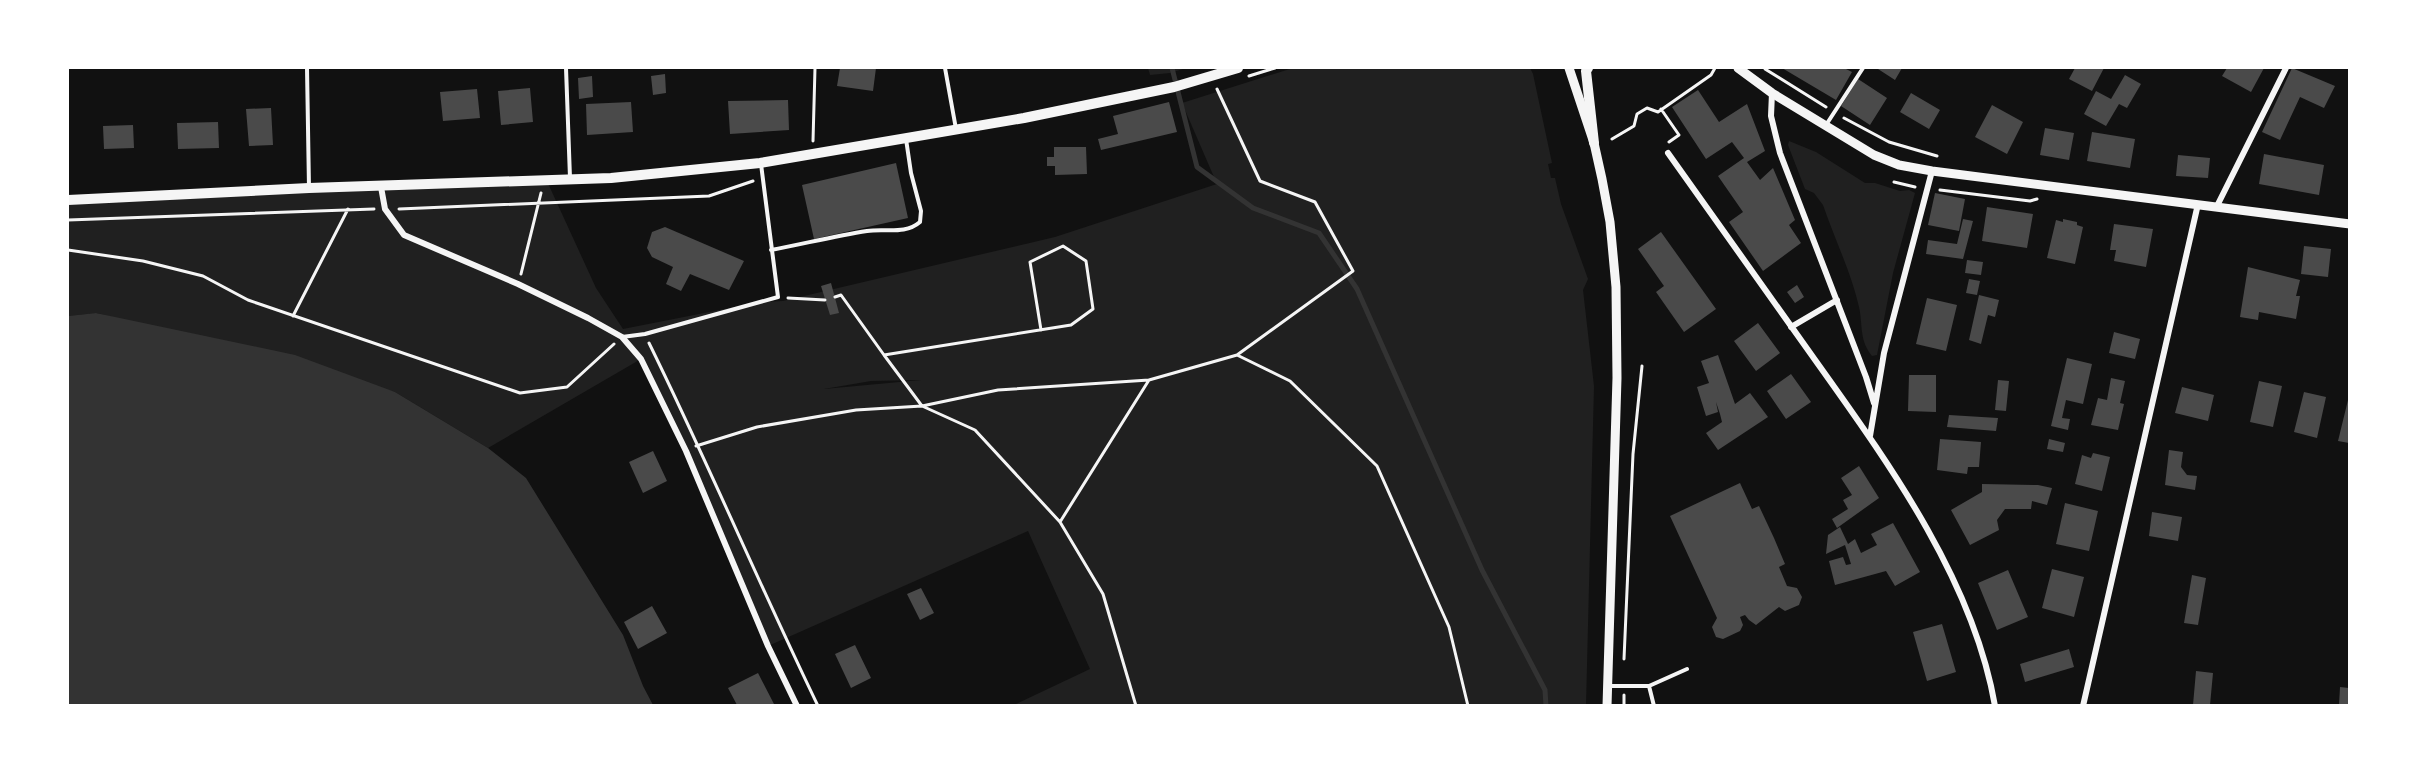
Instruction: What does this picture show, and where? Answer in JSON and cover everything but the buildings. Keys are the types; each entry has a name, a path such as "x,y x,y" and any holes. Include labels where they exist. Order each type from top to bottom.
{"main road":[{"path":"68,200 309,188 611,178 760,163 956,129 1174,87 1238,68"},
{"path":"1588,68 1586,71 1594,143"}],"street":[{"path":"1569,68 1594,143 1610,222 1617,287 1617,378 1607,705"},
{"path":"1738,68 1772,93 1874,155 1899,165 2349,224"},
{"path":"2217,206 2286,68"},
{"path":"1772,93 1771,116 1780,153 1874,403"},
{"path":"1668,153 1869,437 1924,524 1975,628 1995,705"},
{"path":"1869,437 1884,353 1932,171"},
{"path":"381,187 385,210 404,235 518,284 622,337 641,358 686,451 768,646 797,705"},
{"path":"2083,705 2198,204"},
{"path":"1791,327 1837,300"}],"lane":[{"path":"307,68 309,188"},
{"path":"566,68 570,179"},
{"path":"945,68 956,129"},
{"path":"1825,125 1863,68"},
{"path":"771,250 870,230 897,231 915,227 920,222 921,211 911,173 906,138"},
{"path":"622,337 645,334 778,297 760,163"},
{"path":"1606,686 1649,686 1687,669"},
{"path":"1649,686 1654,705"}],"path":[{"path":"812,154 815,68"},
{"path":"1612,139 1634,126 1637,114 1647,108 1658,112 1711,75 1715,68"},
{"path":"1763,68 1862,129 1889,142 1939,157"},
{"path":"686,451 768,425 856,410 922,406 998,390 1149,380 1237,355 1353,271 1315,202 1260,180 1211,77"},
{"path":"1661,109 1679,135 1668,142 1668,153"},
{"path":"518,284 537,203 546,179"},
{"path":"68,220 348,209 385,210 709,196 745,182"},
{"path":"292,316 348,209"},
{"path":"884,355 1041,330 1071,325 1093,309 1086,261 1063,246 1030,262 1041,330"},
{"path":"68,250 143,261 203,276 248,300 520,393 567,387 622,337"},
{"path":"835,297 841,295 922,406 975,430 1060,522 1103,594 1136,705"},
{"path":"778,297 825,300"},
{"path":"645,334 699,445 785,639 818,705"},
{"path":"1237,355 1290,381 1377,466 1449,627 1468,705"},
{"path":"1624,705 1633,454 1642,366"},
{"path":"1060,522 1149,380"}],"shaded area":[{"path":"1148,68 1186,68 1170,73 1150,75"},
{"path":"1293,68 1530,68 1552,163 1548,164 1551,178 1555,178 1561,204 1588,279 1583,290 1594,386 1586,705 1014,705 1090,669 1028,531 768,646 686,451 641,359 488,448 395,392 97,313 68,316 68,200 546,179 596,288 623,329 760,302 783,301 1055,237 1217,184 1182,103","holes":["921,380 824,389 871,381"]},
{"path":"1789,141 1816,152 1865,183 1875,183 1915,193 1893,273 1877,355 1872,356 1865,344 1856,295 1823,205 1814,193 1805,189 1788,145"},
{"path":"96,313 295,355 395,392 488,448 526,478 623,635 653,705 68,705 68,316"}],"waterway":[{"path":"1172,68 1197,167 1253,208 1319,233 1357,289 1482,570 1545,690 1546,706"}]}
